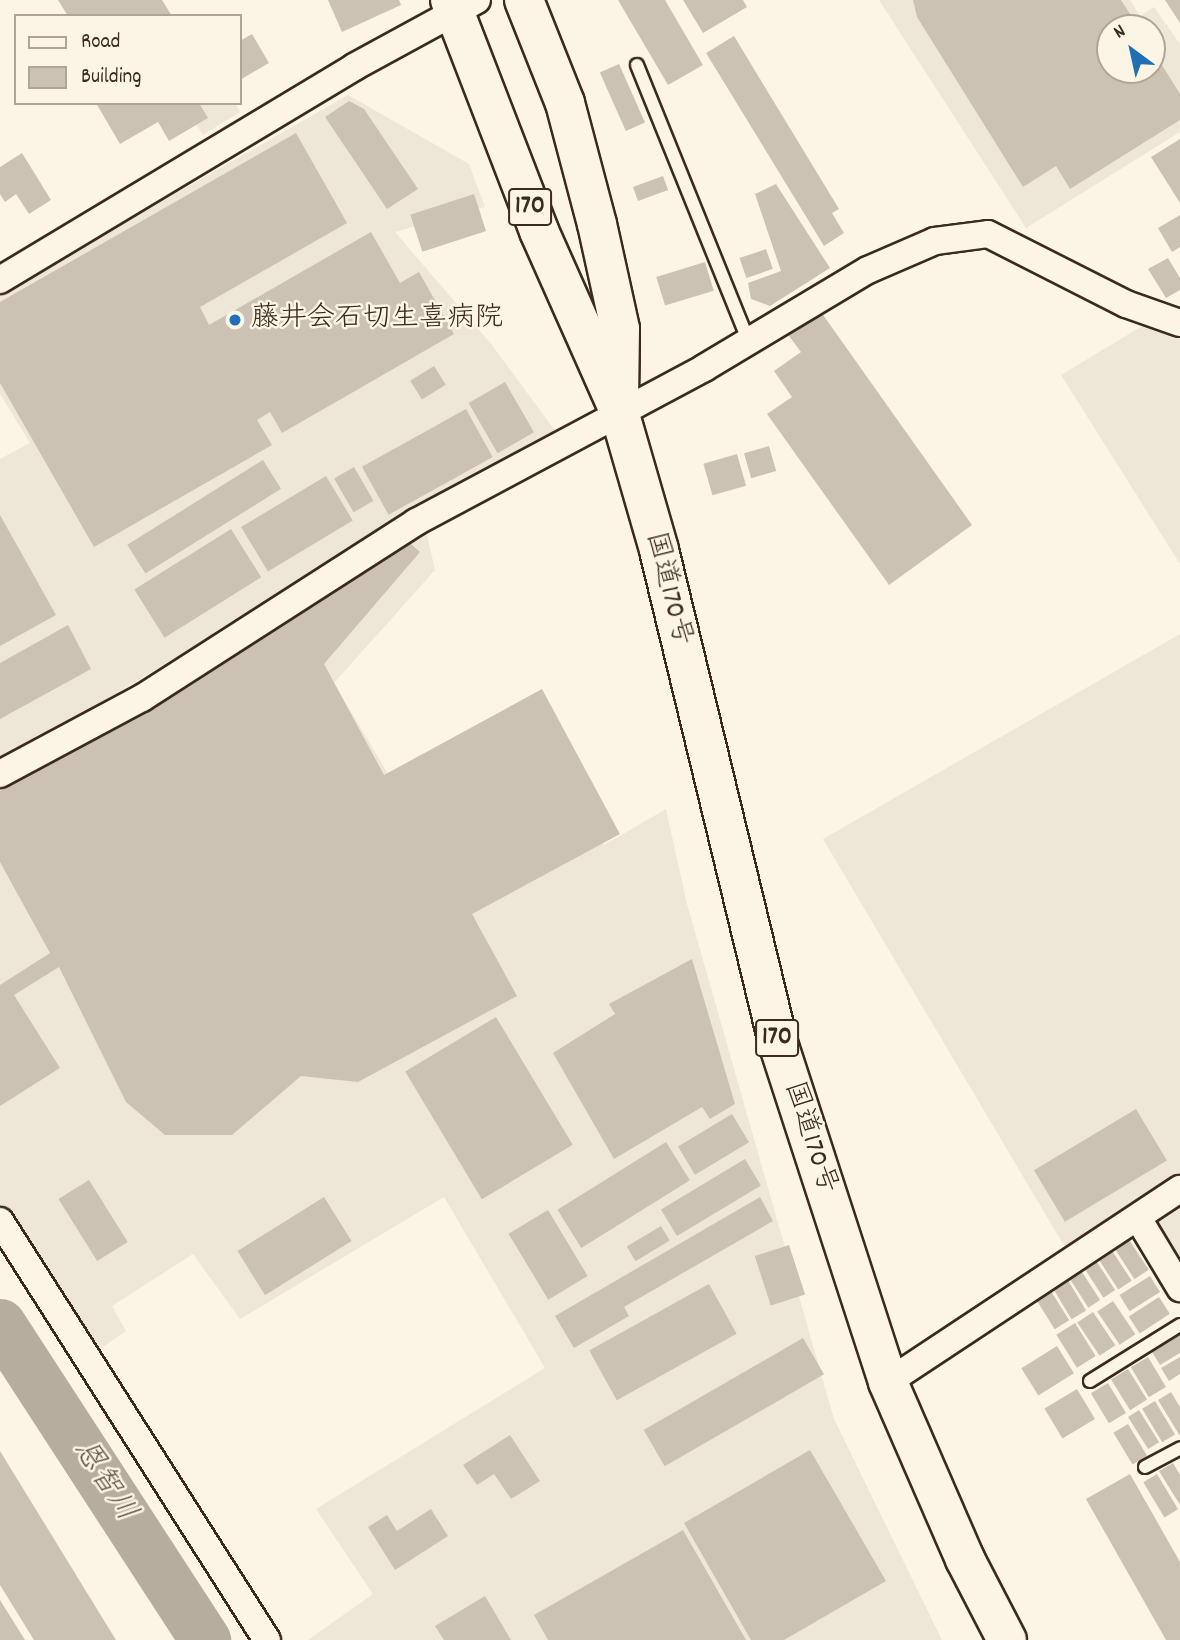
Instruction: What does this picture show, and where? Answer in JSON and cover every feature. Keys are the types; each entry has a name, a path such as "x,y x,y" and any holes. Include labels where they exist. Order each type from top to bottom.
{"highway":[{"name":"国道170号","path":"524,0 565,103 597,224 620,329 619,411"},
{"name":"国道170号","path":"460,4 539,231 619,411 659,550 779,1046 888,1382 965,1559 1007,1640"}],"street":[{"path":"0,280 460,4"},
{"path":"0,774 142,698 416,522 749,342 868,270 935,242 988,234 1126,304 1180,323"},
{"path":"888,1382 1180,1189"},
{"path":"1138,1218 1180,1288"},
{"path":"0,1221 267,1640"}],"lane":[{"path":"637,65 749,342"},
{"path":"1090,1381 1180,1325"},
{"path":"1145,1467 1180,1448"}],"shaded area":[{"path":"879,0 1130,0 1139,14 1096,14 1096,84 1166,84 1166,24 1180,44 1180,132 1026,228"},
{"path":"1154,7 1159,14 1143,14"},
{"name":"藤井会石切生喜病院","path":"348,95 469,164 485,207 395,232 492,345 556,432 0,762 0,459 30,443 0,394 0,294"},
{"path":"184,105 236,105 240,112 203,135"},
{"path":"1159,316 1180,320 1180,564 1061,375"},
{"path":"425,526 435,570 334,683 397,789 557,716 604,845 666,809 687,904 834,1419 942,1640 308,1640 373,1594 316,1509 545,1368 444,1197 240,1319 193,1254 112,1306 126,1331 87,1358 0,1221 0,774"},
{"path":"1180,634 1180,1175 1066,1249 823,839"},
{"path":"1180,1201 1180,1263 1154,1218"}],"building":[{"path":"58,0 162,0 171,14 67,14"},
{"path":"328,0 399,0 401,5 342,32"},
{"path":"618,0 665,0 703,65 668,85"},
{"path":"683,0 743,0 747,7 703,33"},
{"path":"913,0 1121,0 1130,14 1096,14 1096,84 1166,84 1166,72 1180,94 1180,120 1070,189 1056,166 1023,187 917,17"},
{"path":"1165,0 1180,0 1180,23"},
{"path":"252,34 269,63 242,79 242,40"},
{"path":"734,36 839,209 832,213 844,233 824,246 706,53"},
{"path":"619,64 645,122 626,131 600,73"},
{"path":"349,101 364,109 418,189 387,209 325,117"},
{"path":"97,105 200,105 208,118 169,141 158,122 120,144"},
{"name":"藤井会石切生喜病院","path":"296,133 347,223 200,307 209,325 371,232 400,283 419,272 454,334 282,433 270,412 257,420 272,445 94,547 0,383 0,302"},
{"path":"1180,139 1180,203 1151,157"},
{"path":"22,153 51,200 29,214 16,194 5,202 0,194 0,167"},
{"path":"663,176 668,190 638,201 633,187"},
{"path":"776,184 830,268 770,306 751,299 748,283 781,271 755,194"},
{"path":"474,194 486,231 422,252 410,215"},
{"path":"1180,215 1180,247 1172,252 1158,228"},
{"path":"766,249 773,269 746,278 740,258"},
{"path":"1168,258 1180,278 1180,290 1166,298 1148,269"},
{"path":"705,262 714,291 665,306 656,277"},
{"path":"816,305 972,525 889,585 767,414 792,397 774,371 801,352 783,328"},
{"path":"434,366 446,385 422,399 410,381"},
{"path":"505,382 534,432 498,453 469,403"},
{"path":"466,409 493,457 389,515 362,467"},
{"path":"769,446 776,471 751,478 744,453"},
{"path":"737,454 746,486 712,495 703,464"},
{"path":"263,460 281,489 145,574 127,545"},
{"path":"354,467 374,501 354,512 334,479"},
{"path":"326,476 353,521 268,572 241,527"},
{"path":"0,515 56,615 0,646"},
{"path":"231,529 261,577 165,638 134,589"},
{"path":"403,537 420,552 324,664 384,775 542,689 620,834 472,914 517,996 358,1082 301,1076 232,1135 165,1135 126,1102 59,967 14,995 60,1068 0,1106 0,985 50,953 0,862 0,791"},
{"path":"68,625 91,669 0,719 0,663"},
{"path":"692,959 735,1104 710,1119 702,1107 614,1159 553,1053 615,1014 609,1004"},
{"path":"496,1017 573,1145 482,1199 405,1072"},
{"path":"1136,1109 1167,1160 1065,1222 1034,1170"},
{"path":"732,1114 749,1142 695,1175 678,1146"},
{"path":"666,1142 690,1180 581,1248 557,1210"},
{"path":"745,1159 761,1186 677,1236 661,1209"},
{"path":"89,1180 128,1242 97,1261 58,1199"},
{"path":"324,1197 352,1241 265,1295 237,1251"},
{"path":"760,1197 773,1221 624,1307 629,1316 574,1348 555,1316"},
{"path":"548,1210 588,1276 548,1300 509,1234"},
{"path":"661,1226 670,1241 635,1261 627,1247"},
{"path":"1128,1238 1149,1270 1134,1279 1114,1247"},
{"path":"789,1245 805,1294 771,1306 755,1256"},
{"path":"1111,1249 1132,1281 1118,1290 1098,1258"},
{"path":"1095,1259 1115,1290 1103,1298 1083,1267"},
{"path":"1080,1269 1100,1300 1088,1308 1068,1277"},
{"path":"1150,1276 1160,1292 1130,1311 1119,1295"},
{"path":"1066,1277 1086,1310 1072,1319 1051,1286"},
{"path":"709,1284 737,1334 617,1400 589,1350"},
{"path":"1049,1288 1069,1320 1055,1329 1035,1297"},
{"path":"1159,1297 1170,1314 1140,1333 1129,1317"},
{"path":"1113,1301 1135,1334 1120,1345 1097,1312"},
{"path":"1093,1312 1115,1345 1100,1356 1077,1323"},
{"path":"1075,1323 1096,1356 1077,1368 1056,1335"},
{"path":"1180,1335 1180,1353 1160,1365 1152,1352"},
{"path":"803,1338 824,1374 665,1466 644,1430"},
{"path":"1057,1346 1074,1373 1038,1395 1021,1368"},
{"path":"1148,1357 1166,1387 1149,1397 1131,1367"},
{"path":"1180,1357 1180,1374 1169,1381 1161,1368"},
{"path":"1128,1369 1147,1400 1130,1410 1111,1380"},
{"path":"1108,1383 1126,1413 1109,1423 1091,1393"},
{"path":"1077,1389 1095,1419 1062,1439 1044,1409"},
{"path":"1171,1392 1180,1407 1180,1436 1158,1400"},
{"path":"1155,1401 1175,1434 1162,1442 1142,1409"},
{"path":"1139,1410 1159,1442 1148,1449 1128,1417"},
{"path":"1128,1424 1147,1456 1132,1464 1113,1433"},
{"path":"510,1435 540,1481 511,1499 494,1474 477,1485 463,1465"},
{"path":"810,1450 886,1581 784,1640 751,1640 684,1523"},
{"path":"0,1451 116,1640 34,1640 0,1585"},
{"path":"1173,1463 1180,1475 1180,1505 1159,1471"},
{"path":"1130,1474 1180,1562 1180,1640 1166,1640 1086,1499"},
{"path":"1157,1474 1178,1509 1164,1517 1143,1482"},
{"path":"431,1509 448,1536 395,1570 368,1527 387,1515 397,1531"},
{"path":"683,1530 746,1640 548,1640 534,1615"},
{"path":"485,1596 511,1640 444,1640 435,1626"},
{"path":"0,1600 25,1640 0,1640"}],"waterway":[{"name":"恩智川","path":"0,1324 205,1640"}],"place":[{"name":"藤井会石切生喜病院","path":"235,320"}]}
